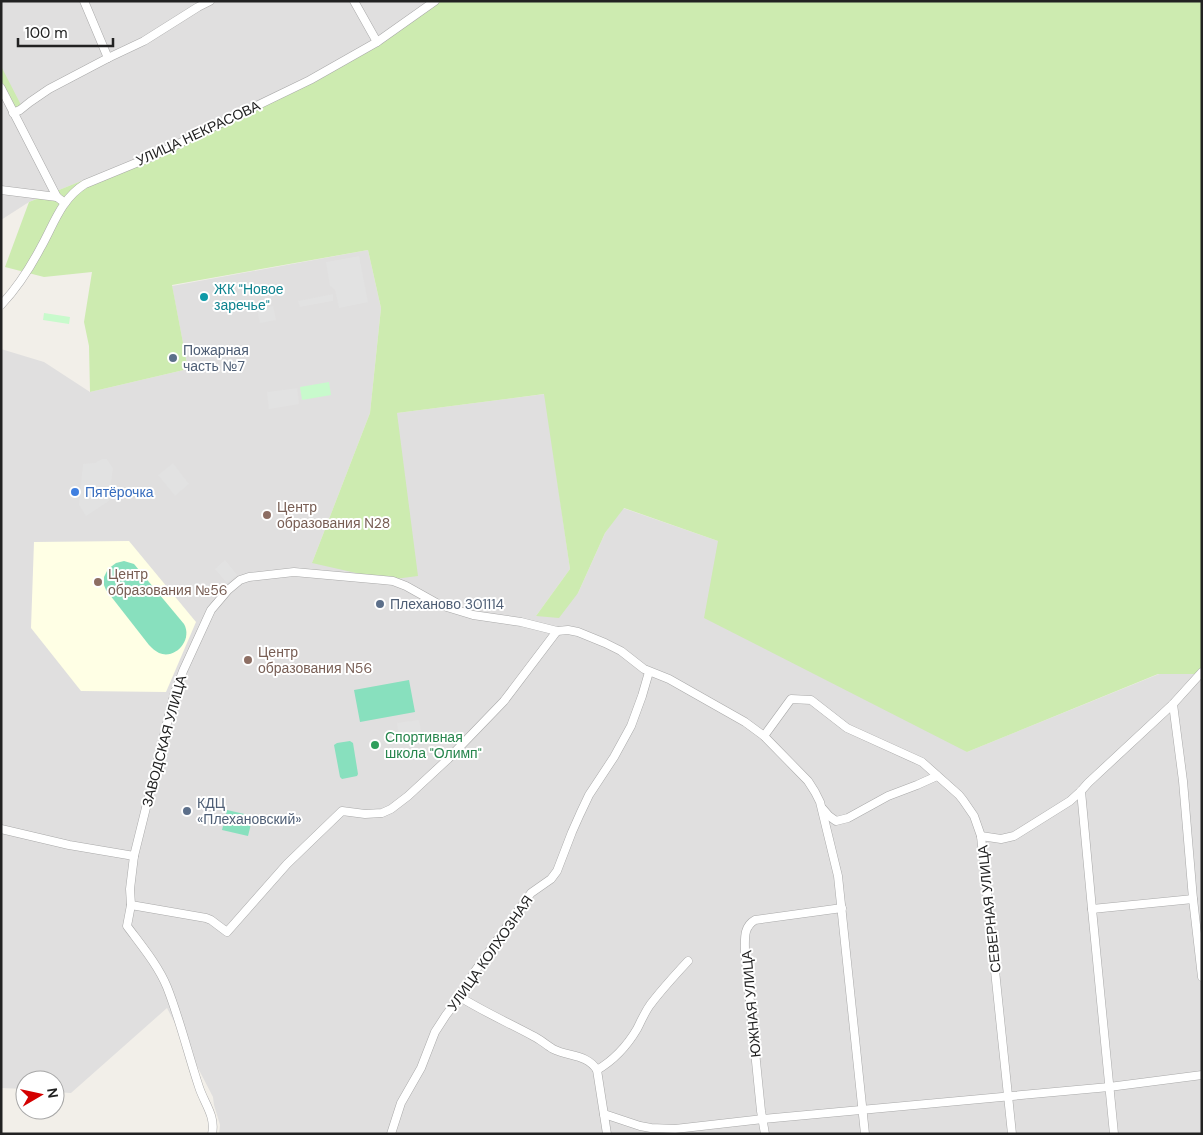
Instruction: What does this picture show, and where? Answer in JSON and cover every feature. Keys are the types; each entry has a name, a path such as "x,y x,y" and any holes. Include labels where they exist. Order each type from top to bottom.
{"street":[{"path":"84,1 108,58"},
{"path":"13,113 49,89 144,41 210,1"},
{"path":"354,1 377,42"},
{"name":"УЛИЦА НЕКРАСОВА","path":"1,305 14,290 40,250 65,203 85,184 153,156 310,80 377,42 435,1"},
{"path":"1,88 57,197 65,203"},
{"path":"1,190 57,197"},
{"name":"ЗАВОДСКАЯ УЛИЦА","path":"212,1134 211,1113 201,1093 184,1036 166,986 147,954 127,926 134,856 168,716 178,683 211,610 228,590 240,580 249,577 294,572 387,580 406,586 440,605 473,615 578,632 621,652 649,672 669,679 736,716 764,736 808,781 821,805"},
{"path":"130,905 206,918 227,932 287,864 342,811 370,814 386,812 424,782 504,700 557,630"},
{"name":"УЛИЦА КОЛХОЗНАЯ","path":"391,1134 401,1103 421,1068 435,1032 446,1014 460,997 531,893 552,879 557,871 580,814 631,726 649,672"},
{"name":"СЕВЕРНАЯ УЛИЦА","path":"1012,1134 981,836 1001,839 1014,836 1070,801 1173,704 1202,672"},
{"path":"764,736 791,700 811,700 847,728 922,762 959,795 967,805 974,816 981,836"},
{"path":"1173,704 1183,781 1202,977"},
{"path":"821,805 829,816 836,821 848,818 888,796 937,776"},
{"path":"1081,791 1114,1134"},
{"path":"821,805 838,876 866,1134"},
{"path":"1,829 69,845 134,856"},
{"path":"1092,908 1193,899"},
{"name":"ЮЖНАЯ УЛИЦА","path":"765,1134 745,952 746,930 749,924 758,919 842,908"},
{"path":"598,1070 624,1048 651,1004 688,961"},
{"path":"460,997 536,1037 551,1048 565,1054 589,1060 598,1070 608,1134"},
{"path":"604,1114 640,1126 675,1129 762,1118 1109,1087 1202,1075"}],"shaded area":[{"path":"1,1 432,1 362,51 196,135 29,202 1,220"},
{"path":"368,250 381,308 370,413 312,563 397,413 545,394 570,569 536,616 578,593 605,533 623,508 718,541 967,752 1159,674 1202,674 1202,1134 219,1134 220,1125 213,1097 167,1008 71,1093 65,1093 65,1070 15,1070 15,1089 1,1088 1,349 44,362 90,392 188,369 172,286"},
{"path":"359,256 368,302 339,308 335,290 330,286 326,262"},
{"path":"333,294 333,301 300,307 298,301"},
{"path":"273,306 276,320 260,323 257,309"},
{"path":"297,388 299,404 269,409 267,392"},
{"path":"102,459 107,459 113,468 109,501 86,516 79,505 83,464 95,463"},
{"path":"173,463 189,484 175,496 158,475"},
{"name":"Центр образования №56","path":"129,541 196,622 166,692 81,691 31,628 34,542"},
{"path":"225,560 237,575 227,583 215,569"},
{"path":"419,720 422,737 400,741 397,723"}],"green space":[{"path":"432,1 1202,1 1202,674 1158,674 967,752 704,618 718,541 624,508 605,533 578,593 559,618 536,616 570,569 544,394 397,413 418,576 387,580 312,563 370,413 381,308 368,250 172,285 188,369 90,392 89,346 84,322 92,272 44,277 5,267 29,202 196,135 361,51"},
{"path":"1,66 21,105 18,108 15,108 1,80"},
{"path":"44,313 70,317 69,324 43,320"},
{"path":"329,382 331,395 302,400 300,387"},
{"path":"124,561 134,564 184,624 186,636 184,642 181,647 171,654 159,653 149,645 106,590 104,577 108,569 116,563"},
{"path":"409,680 415,712 360,722 354,690"},
{"path":"350,741 353,743 358,774 357,776 342,779 334,745"},
{"path":"227,810 253,816 248,836 222,830"}],"place":[{"name":"ЖК \"Новое заречье\"","path":"204,297"},
{"name":"Пожарная часть №7","path":"173,358"},
{"name":"Пятёрочка","path":"75,492"},
{"name":"Центр образования N28","path":"267,515"},
{"name":"Центр образования №56","path":"98,582"},
{"name":"Плеханово 301114","path":"380,604"},
{"name":"Центр образования N56","path":"248,660"},
{"name":"Спортивная школа \"Олимп\"","path":"375,745"},
{"name":"КДЦ «Плехановский»","path":"187,811"}]}
